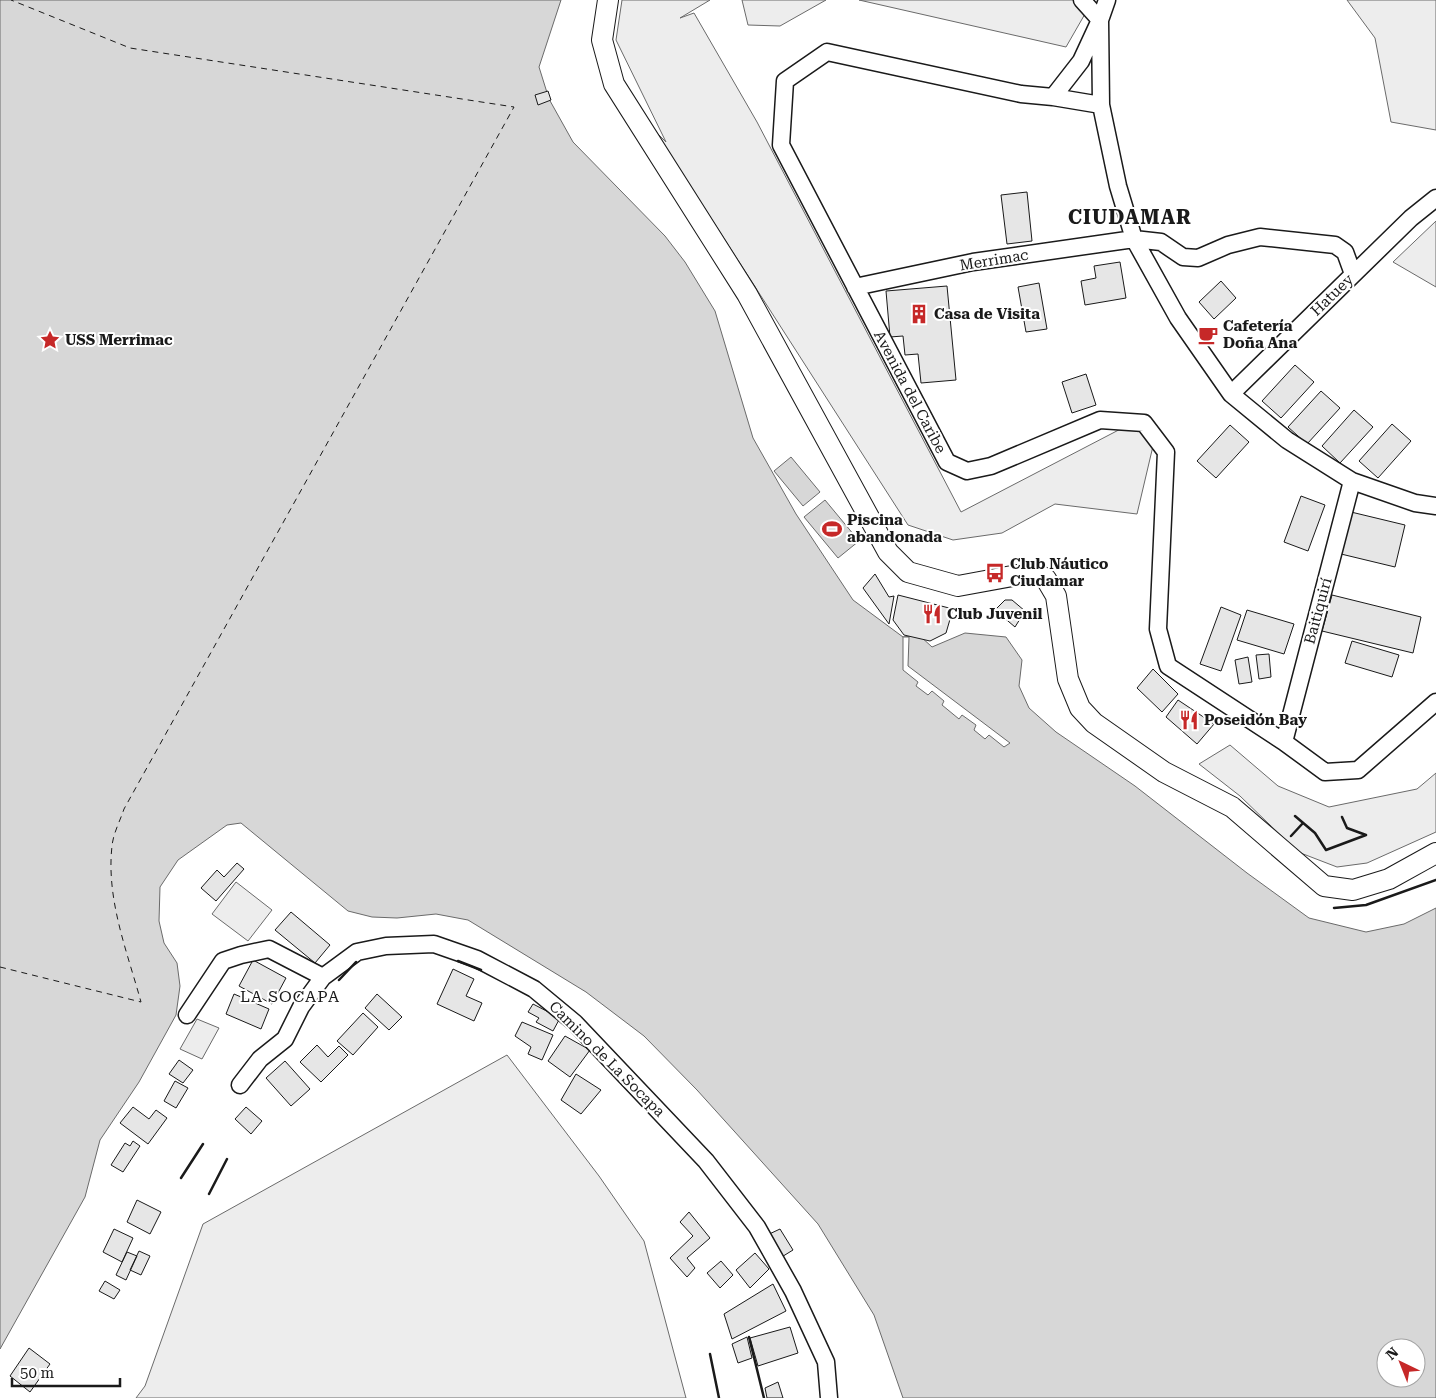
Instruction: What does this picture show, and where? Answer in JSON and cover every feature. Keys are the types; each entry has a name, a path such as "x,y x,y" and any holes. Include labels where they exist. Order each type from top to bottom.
{"main road":[{"path":"608,0 602,40 614,84 747,294 888,552 908,572 958,586 1034,572 1046,579 1056,596 1068,679 1080,708 1094,722 1164,772 1232,808 1324,886 1353,890 1389,879 1436,854"}],"street":[{"path":"1082,0 1100,20 1101,106 1118,186 1134,239 1178,318 1231,394 1287,440 1352,481 1415,503 1436,506"},
{"path":"1054,97 1081,61 1107,0"},
{"name":"Avenida del Caribe","path":"1101,106 1054,97 1021,94 827,52 785,81 781,145 947,462 967,471 991,466 1100,420 1144,423 1166,452 1158,629 1168,666 1284,742 1325,772 1358,770 1436,702"},
{"name":"Hatuey","path":"1231,394 1411,218 1436,198"},
{"name":"Merrimac","path":"855,286 974,262 1134,239 1161,242 1183,257 1198,258 1228,245 1260,237 1335,245 1345,252 1353,274"},
{"name":"Baitiquirí","path":"1284,742 1352,481"},
{"name":"Camino de La Socapa","path":"240,1085 260,1059 285,1039 301,1007 323,977 357,952 386,946 434,944 477,959 534,989 575,1023 706,1161 757,1227 792,1291 826,1362 829,1398"},
{"path":"188,1015 223,961 241,955 269,950 323,977"}],"shaded area":[{"path":"0,0 561,0 539,67 549,99 573,142 665,236 685,262 715,311 753,438 796,514 853,600 903,637 919,635 932,647 965,633 1006,637 1022,660 1019,686 1029,708 1056,732 1135,786 1247,873 1309,918 1366,932 1404,924 1436,908 1436,1398 903,1398 874,1315 818,1224 697,1090 644,1036 586,992 468,920 436,914 397,918 372,917 348,911 241,823 227,825 178,860 160,887 159,921 164,943 177,963 180,986 176,1015 139,1082 100,1140 85,1197 0,1349"},
{"path":"622,0 710,0 680,18 694,13 757,122 961,512 1134,422 1153,446 1137,514 1055,504 1002,533 953,540 908,525 655,131 666,142 616,40"},
{"path":"742,0 826,0 780,26 748,25"},
{"path":"859,0 1093,0 1066,47"},
{"path":"1347,0 1436,0 1436,130 1391,122 1375,38"},
{"path":"1436,221 1436,287 1393,262"},
{"name":"Piscina abandonada","path":"791,457 820,492 803,506 774,471"},
{"name":"Piscina abandonada","path":"825,500 859,541 838,558 804,517"},
{"path":"1230,745 1278,786 1329,807 1417,789 1436,773 1436,832 1367,863 1337,867 1298,852 1240,796 1199,764"},
{"path":"236,882 272,910 248,941 212,914"},
{"path":"197,1019 219,1028 202,1059 180,1049"},
{"path":"507,1055 599,1176 644,1241 686,1398 136,1398 145,1386 203,1224"}],"pier":[{"path":"903,637 909,637 908,666 1010,743 1004,747 989,735 985,739 974,730 976,725 962,715 959,719 942,705 944,701 932,691 928,695 916,686 918,682 903,670"}],"building":[{"path":"548,91 551,100 538,105 535,95"},
{"path":"1027,192 1032,241 1007,244 1001,195"},
{"path":"1120,262 1126,298 1085,305 1081,281 1096,278 1094,266"},
{"path":"1221,281 1236,298 1214,319 1199,302"},
{"path":"1039,283 1047,329 1026,332 1018,287"},
{"name":"Casa de Visita","path":"947,286 956,380 921,383 918,354 905,355 903,336 890,337 886,291"},
{"path":"1295,365 1314,382 1281,418 1262,401"},
{"path":"1086,374 1096,405 1072,413 1062,382"},
{"path":"1321,391 1340,408 1307,444 1288,427"},
{"path":"1354,410 1373,427 1340,463 1322,446"},
{"path":"1392,424 1411,441 1378,478 1359,461"},
{"path":"1230,425 1249,442 1216,478 1197,461"},
{"path":"1301,496 1325,505 1308,551 1284,542"},
{"path":"1351,512 1405,525 1395,567 1341,554"},
{"path":"875,574 889,597 894,596 889,624 863,588"},
{"path":"898,595 953,609 946,633 930,641 904,635 893,620"},
{"path":"1332,595 1421,617 1413,653 1322,631"},
{"path":"1005,600 1012,600 1025,611 1015,627 995,610"},
{"path":"1221,607 1241,615 1221,671 1200,664"},
{"path":"1247,610 1294,624 1284,654 1237,640"},
{"path":"1352,641 1399,655 1392,677 1345,663"},
{"path":"1269,654 1271,677 1259,679 1256,655"},
{"path":"1248,657 1252,682 1239,684 1235,660"},
{"path":"1153,669 1178,694 1162,712 1137,688"},
{"name":"Poseidón Bay","path":"1178,700 1214,724 1197,744 1166,717"},
{"path":"237,863 244,869 216,901 201,888 217,870 224,877"},
{"path":"291,912 330,945 315,963 275,930"},
{"path":"253,960 286,978 272,1004 239,986"},
{"path":"453,969 474,979 466,996 482,1003 474,1021 437,1004"},
{"path":"234,994 269,1009 261,1029 226,1014"},
{"path":"377,994 402,1017 389,1030 365,1008"},
{"path":"533,1004 560,1018 553,1031 536,1022 539,1018 528,1012"},
{"path":"363,1013 378,1027 353,1055 337,1041"},
{"path":"522,1022 553,1035 542,1060 528,1054 531,1047 515,1036"},
{"path":"565,1036 590,1050 570,1077 548,1061"},
{"path":"317,1045 328,1057 339,1046 348,1055 321,1082 300,1062"},
{"path":"179,1060 193,1070 183,1083 169,1074"},
{"path":"285,1061 310,1089 291,1106 266,1078"},
{"path":"576,1074 601,1090 581,1114 561,1100"},
{"path":"175,1081 188,1088 176,1108 164,1101"},
{"path":"133,1107 149,1119 156,1110 167,1118 148,1144 120,1123"},
{"path":"246,1107 262,1121 251,1134 235,1119"},
{"path":"133,1141 140,1146 123,1172 111,1165 125,1143 130,1146"},
{"path":"137,1200 161,1212 150,1234 127,1222"},
{"path":"689,1212 710,1238 687,1258 695,1268 687,1277 670,1258 693,1236 680,1222"},
{"path":"114,1229 133,1238 122,1262 103,1252"},
{"path":"780,1229 793,1250 780,1258 765,1236"},
{"path":"139,1251 150,1256 141,1275 130,1270"},
{"path":"127,1252 137,1256 126,1280 116,1275"},
{"path":"755,1253 769,1269 750,1288 736,1270"},
{"path":"721,1261 733,1275 720,1288 707,1273"},
{"path":"105,1281 120,1290 114,1299 99,1291"},
{"path":"773,1284 786,1311 732,1339 724,1314"},
{"path":"790,1327 798,1353 758,1366 750,1338"},
{"path":"747,1337 752,1358 738,1363 732,1344"},
{"path":"29,1348 50,1364 30,1392 10,1376"},
{"path":"778,1382 783,1398 767,1398 765,1388"}],"ferry route":[{"path":"0,967 141,1002 119,925 112,886 113,841 124,809 514,107 130,48 11,0"}],"wall":[{"path":"1295,816 1315,833 1326,850 1366,835 1347,828 1342,817"},
{"path":"1291,836 1303,823"},
{"path":"1334,908 1366,905 1436,880"},
{"path":"458,961 481,970"},
{"path":"339,980 356,962"},
{"path":"181,1178 203,1144"},
{"path":"209,1194 227,1159"},
{"path":"749,1337 764,1398"},
{"path":"710,1354 719,1398"}],"place":[{"name":"Casa de Visita","path":"919,314"},
{"name":"Cafetería Doña Ana","path":"1208,335"},
{"name":"USS Merrimac","path":"50,340"},
{"name":"Piscina abandonada","path":"832,529"},
{"name":"Club Náutico Ciudamar","path":"995,573"},
{"name":"Club Juvenil","path":"932,614"},
{"name":"Poseidón Bay","path":"1189,720"}],"district":[{"name":"CIUDAMAR","path":"1130,217"},
{"name":"LA SOCAPA","path":"290,996"}]}
